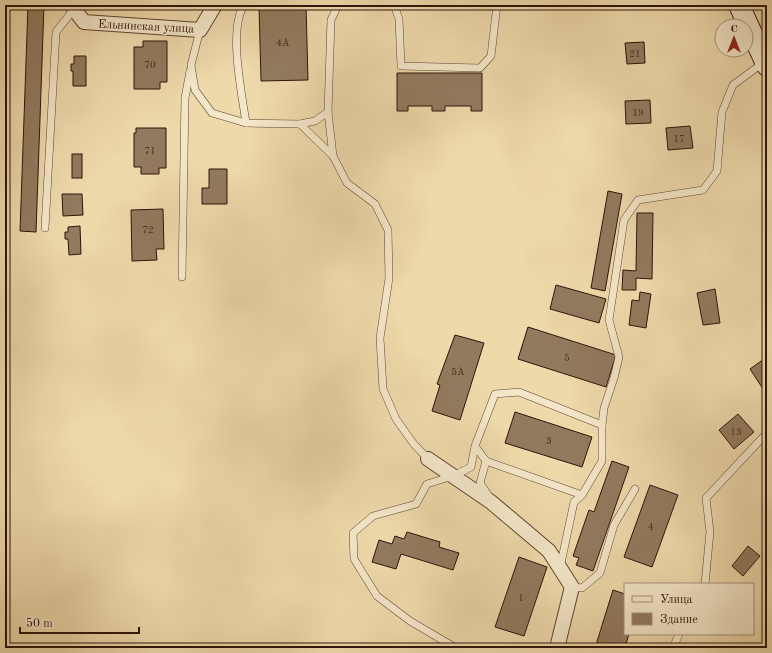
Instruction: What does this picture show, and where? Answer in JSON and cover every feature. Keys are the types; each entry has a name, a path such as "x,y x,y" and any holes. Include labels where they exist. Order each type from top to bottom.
{"main road":[{"path":"739,5 766,64"}],"street":[{"name":"Ельнинская улица","path":"74,7 84,22 200,30 216,5"},
{"path":"428,459 491,502 550,551 572,587 556,648"}],"lane":[{"path":"244,5 236,27 239,76 246,123"},
{"path":"333,156 328,112 331,20 338,5"},
{"path":"394,5 399,19 401,66 480,68 491,56 497,5"},
{"path":"45,228 56,32 74,7"},
{"path":"182,277 185,98 191,65 200,30"},
{"path":"560,568 574,502 582,495 602,461 602,425 604,408 619,357 608,320 624,220 638,200 703,190 717,171 722,112 733,85 766,64"},
{"path":"191,65 195,90 212,113 246,123 300,124 315,121 328,112"},
{"path":"300,124 333,156 347,183 375,204 388,230 389,278 380,338 383,388 396,419 412,442 428,459"},
{"path":"456,648 410,620 377,596 354,559 353,533 373,516 416,504 427,484 453,476 471,467 475,446 496,394 519,392 602,425"},
{"path":"705,583 710,532 706,498 767,433"},
{"path":"475,446 486,461 582,495"},
{"path":"486,461 480,483 491,502"},
{"path":"572,587 582,588 600,573 614,525 635,489"},
{"path":"673,648 679,635"}],"building":[{"path":"28,5 44,5 36,232 20,231"},
{"path":"259,5 306,5 308,80 261,81"},
{"path":"143,41 167,41 167,82 160,82 160,89 134,89 134,47 143,47"},
{"path":"644,42 645,63 627,64 625,43"},
{"path":"74,56 86,56 86,86 73,86 73,71 71,71 71,64 74,64"},
{"path":"397,73 482,73 482,111 471,111 471,106 445,106 445,111 432,111 432,106 408,106 408,111 397,111"},
{"path":"650,100 651,123 626,124 625,101"},
{"path":"690,126 693,148 668,150 666,128"},
{"path":"136,128 166,128 166,168 159,168 159,174 141,174 141,167 134,167 134,133 136,133"},
{"path":"72,154 82,154 82,178 72,178"},
{"path":"209,169 227,169 227,204 202,204 202,188 209,188"},
{"path":"608,191 622,194 605,291 591,288"},
{"path":"62,194 82,194 83,215 63,216"},
{"path":"163,209 164,249 156,249 157,260 132,261 131,210"},
{"path":"637,213 653,213 652,279 636,278 636,290 622,290 623,270 636,271"},
{"path":"80,226 81,254 69,255 68,239 65,239 65,232 68,232 68,227"},
{"path":"556,285 606,299 599,323 550,309"},
{"path":"715,289 720,323 703,325 697,293"},
{"path":"640,292 651,294 646,328 629,325 632,300 639,301"},
{"path":"528,327 616,355 606,387 518,359"},
{"path":"455,335 484,343 460,420 432,411 440,385 437,384"},
{"path":"764,359 767,363 767,395 750,369"},
{"path":"515,412 592,437 582,467 505,443"},
{"path":"738,414 754,432 734,449 719,430"},
{"path":"612,461 629,467 593,571 576,565 579,558 573,556 589,510 594,512"},
{"path":"650,485 678,495 652,567 624,557"},
{"path":"407,532 440,542 439,547 459,553 453,570 401,554 396,569 372,562 379,540 392,544 395,536 404,539"},
{"path":"748,546 760,556 743,576 732,566"},
{"path":"519,557 547,567 524,636 495,627"},
{"path":"613,590 624,594 624,635 629,635 625,648 595,648"}]}
